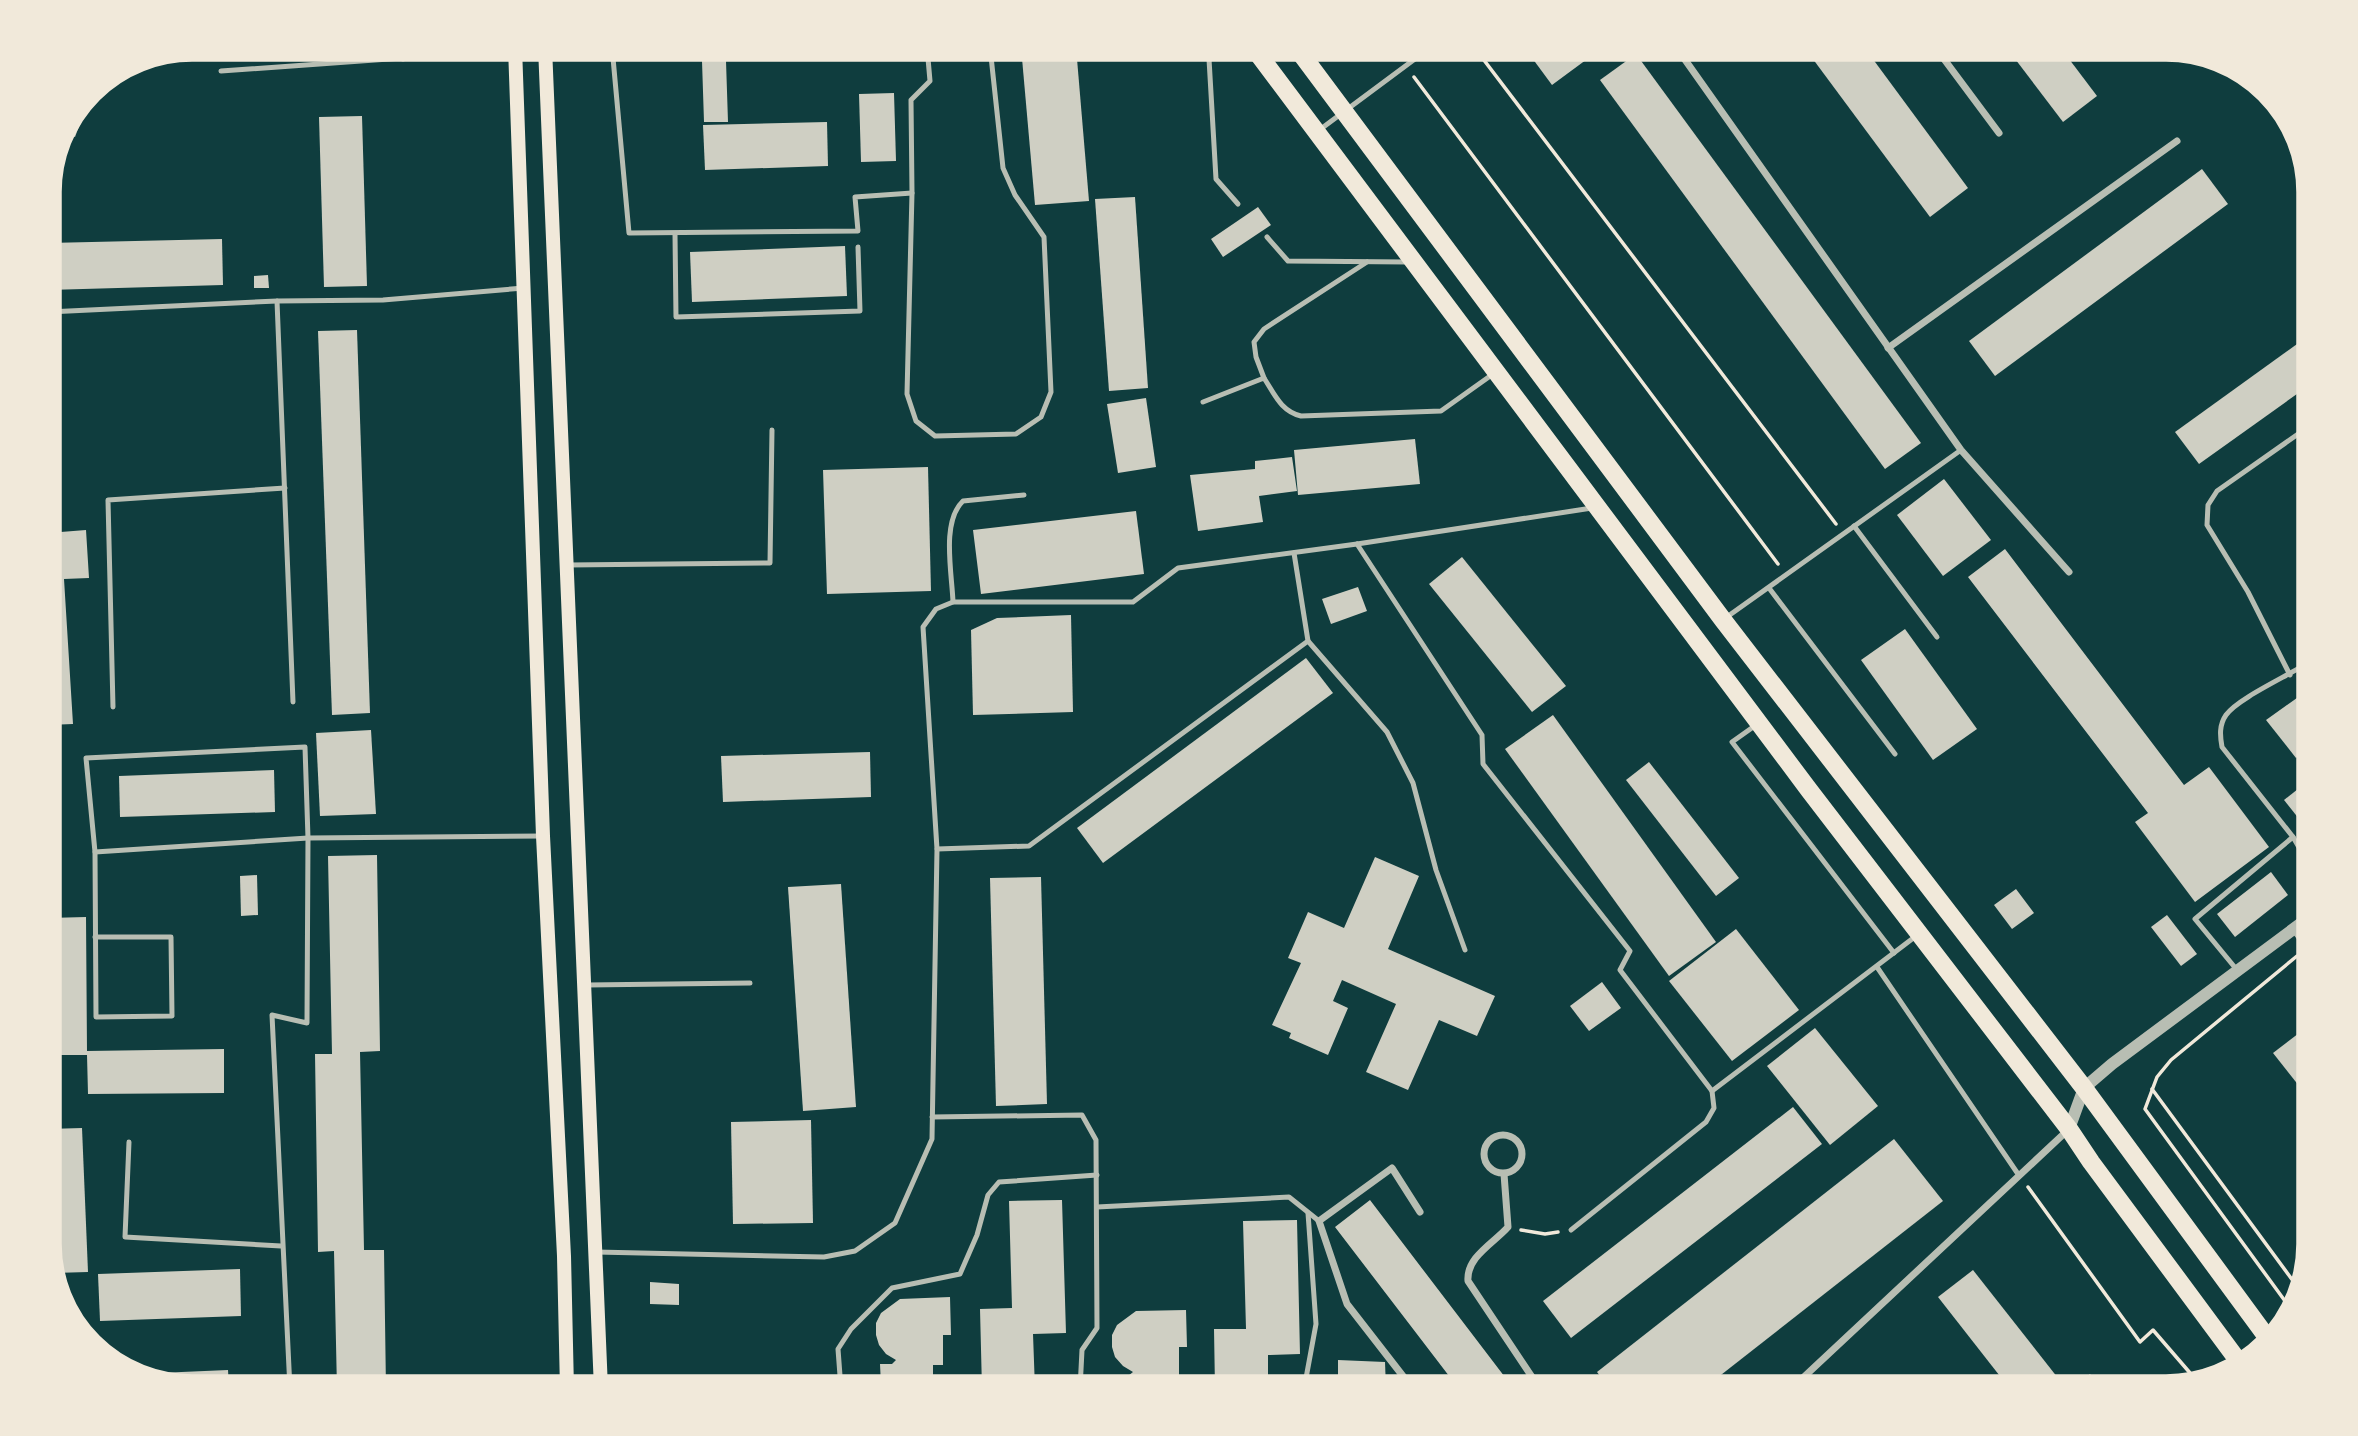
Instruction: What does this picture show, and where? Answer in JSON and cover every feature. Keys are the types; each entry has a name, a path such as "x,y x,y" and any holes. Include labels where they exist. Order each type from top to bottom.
{"main road":[{"path":"515,60 542,836 563,1242 567,1376"},
{"path":"546,60 601,1376"},
{"path":"1263,60 1758,723 2069,1129 2235,1357"},
{"path":"1306,60 1723,620 2084,1088 2264,1333"}],"street":[{"path":"1685,60 1961,450 2068,572"},
{"path":"1945,60 1999,133"},
{"path":"1888,348 2177,141"},
{"path":"1805,1376 2069,1129 2084,1088 2298,924"},
{"path":"1503,1135 1517,1140 1522,1148 1521,1159 1515,1168 1504,1174 1493,1172 1484,1159 1483,1151 1494,1137 1503,1135"},
{"path":"1403,1376 1347,1304 1319,1221 1392,1168 1420,1212"},
{"path":"1504,1174 1508,1227 1472,1261 1468,1281 1531,1376"}],"lane":[{"path":"221,71 388,60"},
{"path":"613,60 629,233 858,231 855,197 912,193"},
{"path":"928,60 930,81 911,100 912,193 907,394 916,421 935,436 1016,434 1041,417 1051,392 1044,237 1015,195 1003,168 991,60"},
{"path":"1209,60 1216,179 1238,204"},
{"path":"1316,132 1413,60"},
{"path":"675,234 677,317 860,311 858,247"},
{"path":"1267,237 1288,261 1413,262"},
{"path":"1367,262 1264,328 1254,342 1264,378 1282,406 1290,413 1301,416 1441,411 1496,372"},
{"path":"60,311 383,300 524,288"},
{"path":"277,302 293,702"},
{"path":"1203,402 1264,378"},
{"path":"568,565 770,563 772,430"},
{"path":"2290,675 2248,592 2207,525 2208,505 2217,491 2298,434"},
{"path":"1723,620 1961,450"},
{"path":"113,707 108,500 285,488"},
{"path":"953,602 950,523 956,508 963,501 1024,495"},
{"path":"596,1252 824,1256 855,1251 895,1223 932,1139 937,849 923,627 936,609 953,602 1133,602 1178,568 1598,507"},
{"path":"1854,526 1937,636"},
{"path":"1357,544 1482,735 1483,764 1630,951 1620,970 1712,1091 1714,1108 1706,1122 1571,1230"},
{"path":"1294,553 1308,641 1387,732 1413,783 1436,870 1465,950"},
{"path":"1769,588 1895,754"},
{"path":"937,849 1029,846 1308,641"},
{"path":"2298,670 2241,702 2226,715 2219,734 2222,747 2298,846"},
{"path":"1758,723 1732,742 1894,953"},
{"path":"95,937 171,937 172,1016 96,1017 95,937 95,852 86,758 305,747 308,838 307,1023 272,1015 289,1376"},
{"path":"95,852 308,838 542,836"},
{"path":"2237,970 2195,919 2293,838"},
{"path":"2292,928 2298,936"},
{"path":"1712,1091 1919,934"},
{"path":"1877,967 2018,1174"},
{"path":"583,985 750,983"},
{"path":"932,1117 1082,1115 1096,1140 1097,1328 1082,1350 1081,1376"},
{"path":"129,1142 125,1237 281,1246"},
{"path":"840,1376 838,1349 852,1329 892,1288 960,1273 977,1235 988,1195 999,1182 1097,1175"},
{"path":"1097,1207 1289,1197 1319,1221"},
{"path":"1306,1376 1316,1324 1308,1213"}],"path":[{"path":"1401,60 1786,575"},
{"path":"1484,60 1844,534"},
{"path":"2285,1301 2145,1110 2157,1077 2171,1060 2298,960"},
{"path":"2151,1089 2293,1281"},
{"path":"2018,1174 2140,1342 2153,1330 2191,1374"},
{"path":"1508,1227 1545,1234 1571,1230"}],"building":[{"path":"784,60 726,61 728,122 704,122 702,61 695,61"},
{"path":"1022,60 1077,60 1089,201 1035,205"},
{"path":"1534,60 1586,60 1552,85"},
{"path":"1628,60 1640,60 1921,443 1885,469 1600,80"},
{"path":"1814,60 1874,60 1968,188 1930,217"},
{"path":"2016,60 2070,60 2097,96 2063,122"},
{"path":"894,93 896,161 861,162 859,94"},
{"path":"362,116 367,286 324,287 319,117"},
{"path":"82,117 75,137 72,136 73,133"},
{"path":"827,122 828,166 705,170 703,125"},
{"path":"2202,169 2228,204 1995,376 1969,341"},
{"path":"1135,197 1148,388 1109,391 1095,199"},
{"path":"1258,207 1271,225 1223,257 1211,239"},
{"path":"222,239 223,285 60,290 60,243"},
{"path":"845,246 847,296 692,302 690,252"},
{"path":"268,275 269,288 254,288 254,276"},
{"path":"357,330 370,713 332,715 318,331"},
{"path":"2298,343 2298,393 2199,464 2175,432"},
{"path":"1146,398 1156,467 1118,473 1107,404"},
{"path":"1415,439 1420,484 1298,495 1294,450"},
{"path":"1292,457 1297,491 1259,496 1263,522 1198,531 1190,475 1255,469 1255,461"},
{"path":"928,467 931,591 827,594 823,470"},
{"path":"1944,479 1991,540 1943,576 1897,515"},
{"path":"1136,511 1144,574 981,594 973,530"},
{"path":"86,530 89,578 64,579 73,724 60,725 60,532"},
{"path":"2005,549 2184,785 2209,767 2269,847 2195,902 2135,822 2148,813 1968,577"},
{"path":"1462,557 1566,686 1532,712 1429,584"},
{"path":"1358,587 1367,611 1331,624 1322,599"},
{"path":"1071,615 1073,712 973,715 971,630 997,618"},
{"path":"1905,629 1977,729 1933,760 1861,660"},
{"path":"1306,658 1333,693 1103,863 1077,828"},
{"path":"2298,697 2298,756 2296,758 2266,720"},
{"path":"1553,715 1716,942 1669,976 1505,749"},
{"path":"371,730 376,814 320,816 316,733"},
{"path":"870,752 871,797 723,802 721,756"},
{"path":"1649,762 1739,878 1716,896 1626,780"},
{"path":"274,770 275,812 120,817 119,776"},
{"path":"2298,789 2298,818 2284,800"},
{"path":"377,855 380,1051 360,1052 364,1250 384,1250 386,1376 337,1376 334,1251 318,1252 315,1054 332,1054 328,856"},
{"path":"1375,857 1419,876 1388,949 1495,996 1477,1036 1439,1020 1408,1090 1366,1072 1396,1004 1342,980 1333,1001 1348,1008 1328,1055 1289,1038 1291,1033 1272,1025 1301,963 1288,958 1308,912 1344,928"},
{"path":"2271,872 2288,895 2235,937 2217,914"},
{"path":"257,875 258,915 241,916 240,876"},
{"path":"1041,877 1047,1104 996,1106 990,878"},
{"path":"841,884 856,1107 803,1111 788,887"},
{"path":"2016,889 2034,913 2012,929 1994,905"},
{"path":"2167,915 2197,954 2181,966 2151,927"},
{"path":"86,917 87,1051 224,1049 224,1093 88,1094 87,1055 60,1055 60,918"},
{"path":"1736,929 1799,1010 1732,1061 1669,981"},
{"path":"1602,982 1621,1008 1589,1031 1570,1006"},
{"path":"1815,1028 1878,1106 1830,1145 1767,1066"},
{"path":"2298,1034 2298,1085 2273,1053"},
{"path":"1793,1107 1822,1144 1571,1338 1543,1301"},
{"path":"811,1120 813,1223 733,1224 731,1122"},
{"path":"82,1128 88,1272 63,1273 62,1270 60,1129"},
{"path":"1894,1139 1943,1201 1720,1376 1600,1376 1597,1372"},
{"path":"1062,1200 1066,1333 1033,1334 1035,1376 982,1376 980,1309 1012,1308 1009,1201"},
{"path":"1370,1200 1504,1376 1449,1376 1335,1227"},
{"path":"1297,1220 1300,1354 1268,1355 1268,1376 1215,1376 1214,1329 1246,1329 1243,1221"},
{"path":"240,1269 241,1316 100,1321 98,1274"},
{"path":"1973,1270 2056,1376 2000,1376 1938,1297"},
{"path":"650,1282 679,1284 679,1305 650,1304"},
{"path":"950,1297 951,1335 943,1335 943,1365 933,1365 933,1376 881,1376 880,1364 892,1364 896,1360 886,1354 879,1345 876,1323 881,1313 900,1299"},
{"path":"1186,1310 1187,1347 1179,1347 1179,1376 1128,1376 1133,1372 1115,1357 1112,1335 1117,1325 1136,1311"},
{"path":"1338,1360 1385,1362 1386,1376 1338,1376"},
{"path":"228,1370 228,1376 191,1376 162,1373"}]}
